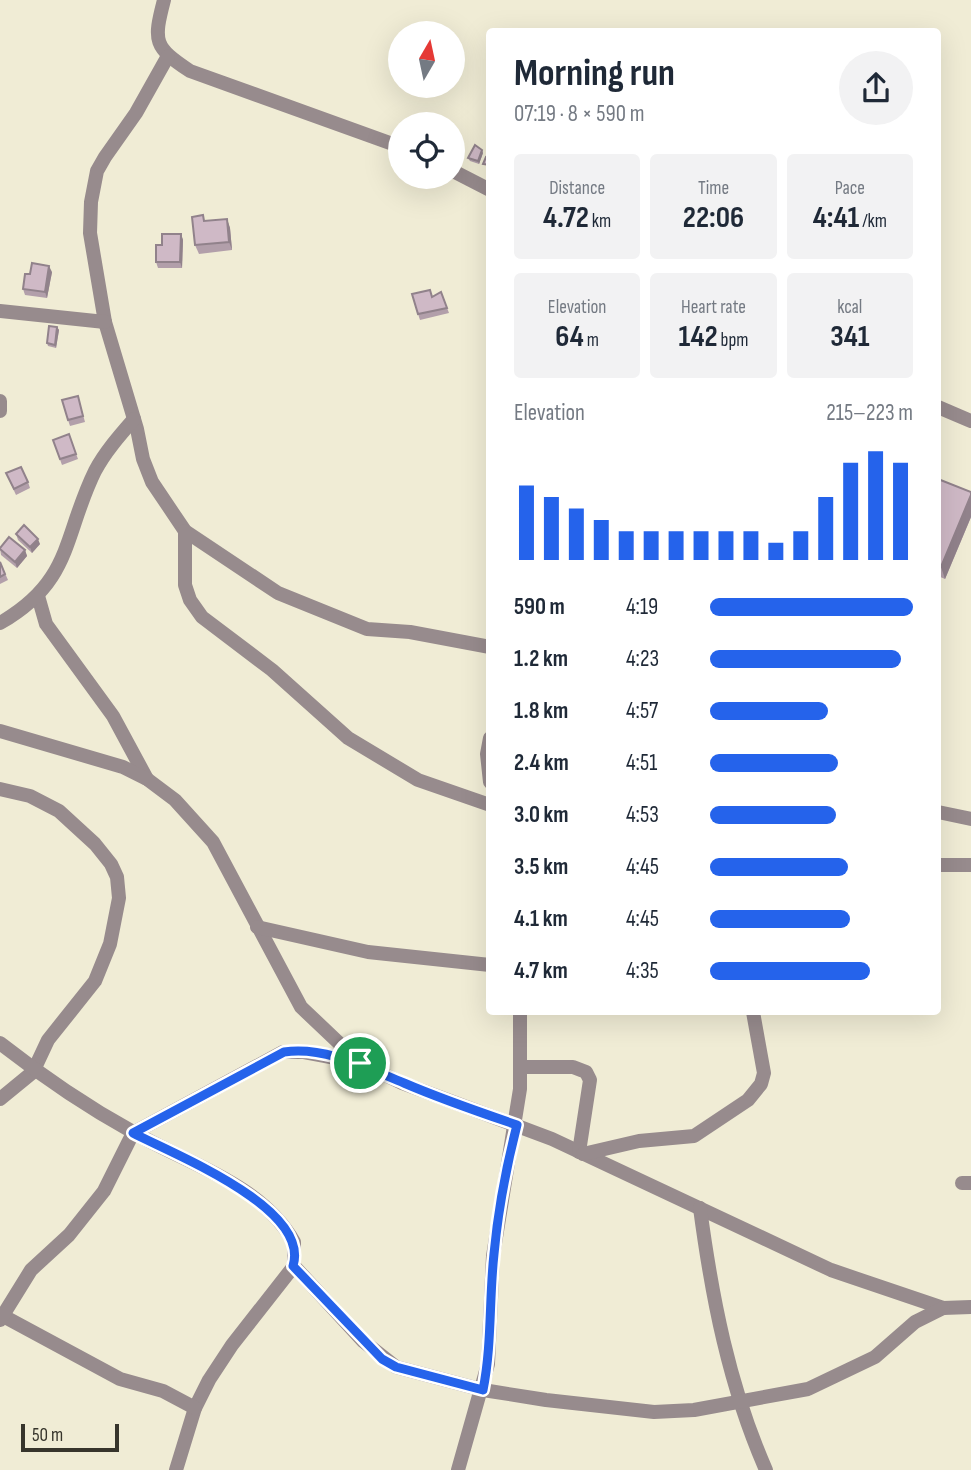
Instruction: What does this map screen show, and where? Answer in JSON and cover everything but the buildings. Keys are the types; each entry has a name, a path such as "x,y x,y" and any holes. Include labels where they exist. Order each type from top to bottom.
{"street":[{"path":"164,0 156,37 168,56 190,71 388,143"},
{"path":"168,56 136,113 105,157 94,182 90,233 105,322 146,469 185,531 278,593 361,627 486,646"},
{"path":"465,177 486,188"},
{"path":"0,311 105,322"},
{"path":"0,401 0,411"},
{"path":"941,408 971,421"},
{"path":"0,624 38,596 63,560 96,469 134,419"},
{"path":"185,531 185,585 190,600 202,617 272,670 348,738 418,780 486,804"},
{"path":"38,596 46,624 113,716 147,779"},
{"path":"0,731 99,759 147,779 175,800 213,842 302,1007 360,1063"},
{"path":"0,789 30,796 59,811 95,844 117,877 119,898 102,967 87,993 48,1040 35,1070 0,1099"},
{"path":"941,813 971,819"},
{"path":"941,865 971,865"},
{"path":"257,927 368,953 486,965"},
{"path":"458,1470 483,1390 489,1351 493,1256 501,1195 517,1125 521,1067 520,1015"},
{"path":"581,1153 639,1141 694,1136 748,1100 761,1084 764,1073 754,1015"},
{"path":"0,1043 35,1070 133,1133 251,1194 291,1237 296,1248 293,1266 232,1345 195,1408 176,1470"},
{"path":"195,1408 163,1391 120,1379 2,1318 30,1270 60,1244 104,1191 133,1133 284,1052 304,1052 360,1063 402,1083 517,1125 581,1153 831,1270 943,1308 971,1307"},
{"path":"521,1067 573,1067 586,1072 590,1080 581,1153"},
{"path":"700,1208 711,1292 740,1401 766,1470"},
{"path":"293,1266 382,1359 396,1367 483,1390 559,1402 665,1412 694,1410 783,1395 832,1380 875,1357 915,1321 943,1308"}],"route":[{"path":"284,1052 304,1052 360,1063 402,1083 517,1125 501,1195 493,1256 490,1338 483,1390 396,1367 382,1359 319,1290 293,1266 296,1248 294,1242 261,1202 251,1194 133,1133 167,1112 284,1052"}]}
